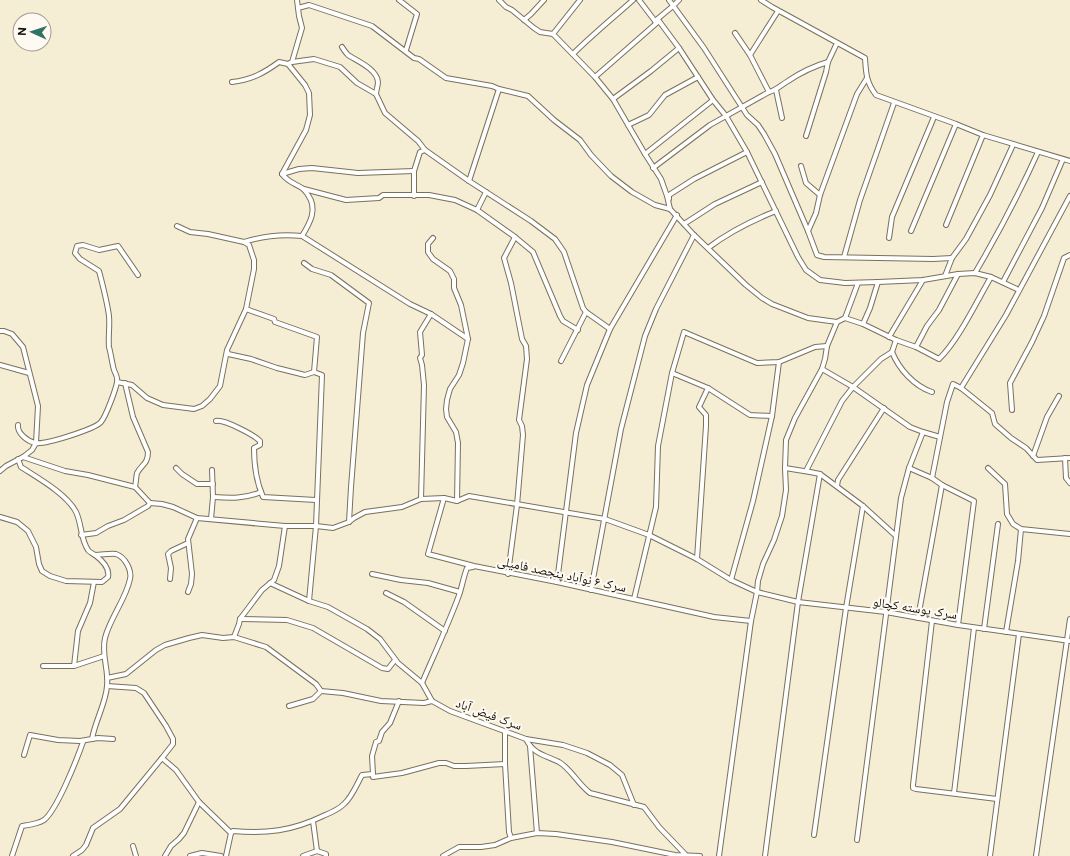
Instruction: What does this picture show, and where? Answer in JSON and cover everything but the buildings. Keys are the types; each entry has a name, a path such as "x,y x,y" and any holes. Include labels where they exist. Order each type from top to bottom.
{"street":[{"path":"290,63 302,28 297,0"},
{"path":"399,0 416,14 406,50"},
{"path":"499,0 506,7 540,32 553,34 595,77 613,99 653,168 661,179 669,201"},
{"path":"524,20 544,0"},
{"path":"553,34 580,0"},
{"path":"573,54 592,34 606,24 633,0"},
{"path":"639,0 679,48 713,100 726,116 748,152 801,263 806,270 820,280 845,283 923,280 958,274 975,273 991,277 1019,290"},
{"path":"669,0 704,48 747,115 758,125 775,154 818,255 824,257 952,258"},
{"path":"595,77 679,0"},
{"path":"761,0 865,58 867,78 870,87 876,95 982,135 1070,161"},
{"path":"298,8 309,5 372,26 406,50 414,58 446,78 492,86 528,96 554,120 580,140 611,176 632,192 654,205 670,209 746,286 772,304 808,318 837,322 845,318 858,283"},
{"path":"750,55 778,10"},
{"path":"735,33 750,55 769,92"},
{"path":"806,136 828,62 837,43"},
{"path":"342,48 347,54 371,70 376,76 378,82 376,94"},
{"path":"613,99 679,48"},
{"path":"232,82 242,81 264,73 279,62 290,63 314,59 340,67 357,83 376,94 385,113 418,141 425,150 468,181 531,221 555,239 564,252 582,308 610,329"},
{"path":"653,168 710,125 769,92 776,90 787,81 817,65 828,62"},
{"path":"282,174 306,130 310,115 309,93 290,63"},
{"path":"628,125 649,115 665,95 698,77"},
{"path":"808,231 816,213 820,195 857,94 867,78"},
{"path":"468,181 499,89"},
{"path":"776,90 782,118"},
{"path":"645,154 713,100"},
{"path":"844,257 860,200 894,103"},
{"path":"889,238 892,217 934,116"},
{"path":"911,231 956,124"},
{"path":"946,225 982,135"},
{"path":"945,276 952,258 961,247 990,195 1012,145"},
{"path":"414,196 414,171 420,152 425,150"},
{"path":"670,209 669,195 694,179 748,152"},
{"path":"975,273 1023,186 1038,152"},
{"path":"1003,282 1042,208 1063,159"},
{"path":"801,166 806,183 820,195"},
{"path":"282,174 299,169 312,168 358,173 414,171"},
{"path":"282,174 287,180 304,189 346,200 379,198 383,195 429,195 455,200 477,210 533,252 563,321 578,330"},
{"path":"684,224 715,204 762,182"},
{"path":"302,236 313,215 313,205 310,197 304,189"},
{"path":"477,210 486,192"},
{"path":"962,388 1006,315 1070,196"},
{"path":"708,248 745,224 776,211"},
{"path":"557,582 576,433 587,385 610,329 677,215"},
{"path":"117,382 132,385 147,398 163,405 194,409 202,406 210,399 220,386 227,350 246,309 254,269 254,260 249,244 208,234 190,232 177,226"},
{"path":"244,242 252,239 282,234 302,236 410,304 431,314 468,339"},
{"path":"591,590 621,429 645,336 656,309 694,235"},
{"path":"508,574 518,506 523,435 522,426 519,420 527,360 526,346 522,339 511,283 504,258 515,237"},
{"path":"20,458 65,471 88,475 135,487 150,503 173,507 197,518 285,526 316,526 333,528 349,522 365,512 402,507 421,499 444,498 458,501 458,443 456,432 447,417 446,409 450,389 459,375 463,363 468,339 461,305 454,288 454,279 450,271 433,259 428,252 428,244 433,238"},
{"path":"18,425 20,434 36,443 52,442 94,427 101,422 117,382 109,344 109,317 99,271 80,259 75,253 77,246 83,245 99,250 118,246 138,275"},
{"path":"1012,410 1010,383 1044,316 1064,258 1070,255"},
{"path":"304,263 312,269 331,275 369,303 363,333 349,522"},
{"path":"916,347 939,310 958,274"},
{"path":"845,318 863,324 889,337 916,347 939,360 960,330 991,277"},
{"path":"889,337 923,280"},
{"path":"863,324 878,282"},
{"path":"246,309 274,319 275,322 317,337 314,372"},
{"path":"561,361 586,312"},
{"path":"421,499 424,385 420,358 422,355 420,332 431,314"},
{"path":"719,856 751,621 758,581 782,516 786,490 784,468 786,440 795,418 822,369 826,359 827,346 837,322"},
{"path":"0,331 12,334 23,347 38,406 36,443 32,450 0,471"},
{"path":"634,599 656,507 658,446 672,373 684,332 757,363 779,362 815,347 827,346"},
{"path":"806,471 842,401 853,387 881,359 892,352 896,340"},
{"path":"227,350 228,354 251,359 277,368 305,375 314,372 322,375 316,526 309,601"},
{"path":"892,352 896,362 909,376 921,388 932,392"},
{"path":"731,580 753,501 772,416 779,362"},
{"path":"0,366 29,373"},
{"path":"822,369 853,387 910,427 940,436"},
{"path":"672,373 708,388 750,415 772,416"},
{"path":"125,383 133,417 148,452 148,458 137,474 135,487"},
{"path":"932,478 947,402 953,384 962,388 992,413 995,424 1011,438 1026,448 1037,460 1070,458"},
{"path":"697,559 706,426 706,415 699,407 708,388"},
{"path":"1033,456 1047,417 1059,396"},
{"path":"837,486 838,480 884,408"},
{"path":"216,421 219,420 231,425 260,441 260,445 254,448 254,452 255,470 262,497 316,500"},
{"path":"858,840 901,498 909,468 923,432"},
{"path":"0,517 17,522 28,531 36,547 39,564 42,571 50,576 66,581 94,582 102,582 108,578 108,568 88,551 81,535 80,522 76,511 62,495 21,467 20,458"},
{"path":"1065,458 1066,478 1070,483"},
{"path":"176,468 197,484 213,484"},
{"path":"784,468 820,474 863,506 896,536"},
{"path":"909,468 932,478 942,485 974,501 958,625"},
{"path":"988,468 1005,484 1007,514 1013,524 1021,529 1070,534"},
{"path":"211,519 213,497 212,470"},
{"path":"765,856 798,602 820,474"},
{"path":"918,618 942,485"},
{"path":"213,497 233,498 251,496 260,492"},
{"name":"سرک پوسته کچالو","path":"458,501 469,496 565,514 605,519 649,535 697,559 731,580 757,592 798,602 886,612 974,628 1068,641"},
{"name":"سرک ۶ نوآباد پنجصد فامیلی","path":"444,498 428,554 508,574 557,582 714,617 751,621"},
{"path":"81,535 96,533 108,526 124,520 148,506 150,503"},
{"path":"814,835 846,608 863,506"},
{"path":"188,592 192,574 188,543 190,532 197,518"},
{"path":"984,629 998,524"},
{"path":"234,637 240,618 262,590 274,580 279,566 285,526"},
{"path":"1006,632 1018,561 1021,529"},
{"path":"170,579 171,568 168,554 188,543"},
{"path":"92,739 107,686 104,656 105,638 131,578 125,560 120,556 115,554 95,556"},
{"path":"422,683 445,631 460,592 462,580 467,568 474,566"},
{"path":"372,574 401,580 428,583 460,592"},
{"path":"74,666 78,631 90,603 94,582"},
{"path":"107,678 126,674 156,650 172,642 202,635 223,638 234,637 266,648 316,684 321,691 343,693 381,701 424,703 432,701 422,683 395,660 380,639 367,629 328,607 309,601 270,583"},
{"path":"386,593 404,602 445,631"},
{"path":"240,618 287,620 313,628 382,668 388,669 395,660"},
{"path":"1036,856 1070,620"},
{"path":"932,621 912,785 913,788 916,790 954,793 997,799"},
{"path":"234,624 239,624"},
{"path":"954,793 974,628"},
{"path":"990,856 1019,634"},
{"path":"43,666 74,666 104,656"},
{"path":"73,856 86,846 93,828 120,810 173,744 173,739 151,702 144,694 136,688 107,686"},
{"path":"289,706 313,700 321,691"},
{"path":"399,701 390,722 382,732 379,741 376,742 372,756 373,777 402,774 439,763 446,763 454,766 505,764"},
{"name":"سرک فيض آباد","path":"432,701 450,711 526,739 530,746 544,756 559,762 568,769 583,788 590,793 644,807 659,827 685,854"},
{"path":"505,732 505,764 509,832 511,838"},
{"path":"24,755 30,735 58,740 83,742 92,739 113,739"},
{"path":"526,739 563,744 587,753 610,765 622,775 634,805"},
{"path":"12,856 22,826 43,821 50,812 74,766 83,742"},
{"path":"530,746 537,833"},
{"path":"162,758 176,770 199,802 231,833"},
{"path":"231,833 233,831 256,833 285,830 313,821 346,803 362,775 373,774"},
{"path":"165,856 171,846 184,833 199,802"},
{"path":"313,821 316,851"},
{"path":"226,856 231,833"},
{"path":"447,855 459,847 481,847 495,845 511,838 537,833 556,834 612,842 675,855 685,854 700,856"},
{"path":"133,846 136,856"},
{"path":"303,856 316,851 326,854 326,856"},
{"path":"190,856 202,854 222,856"}]}
